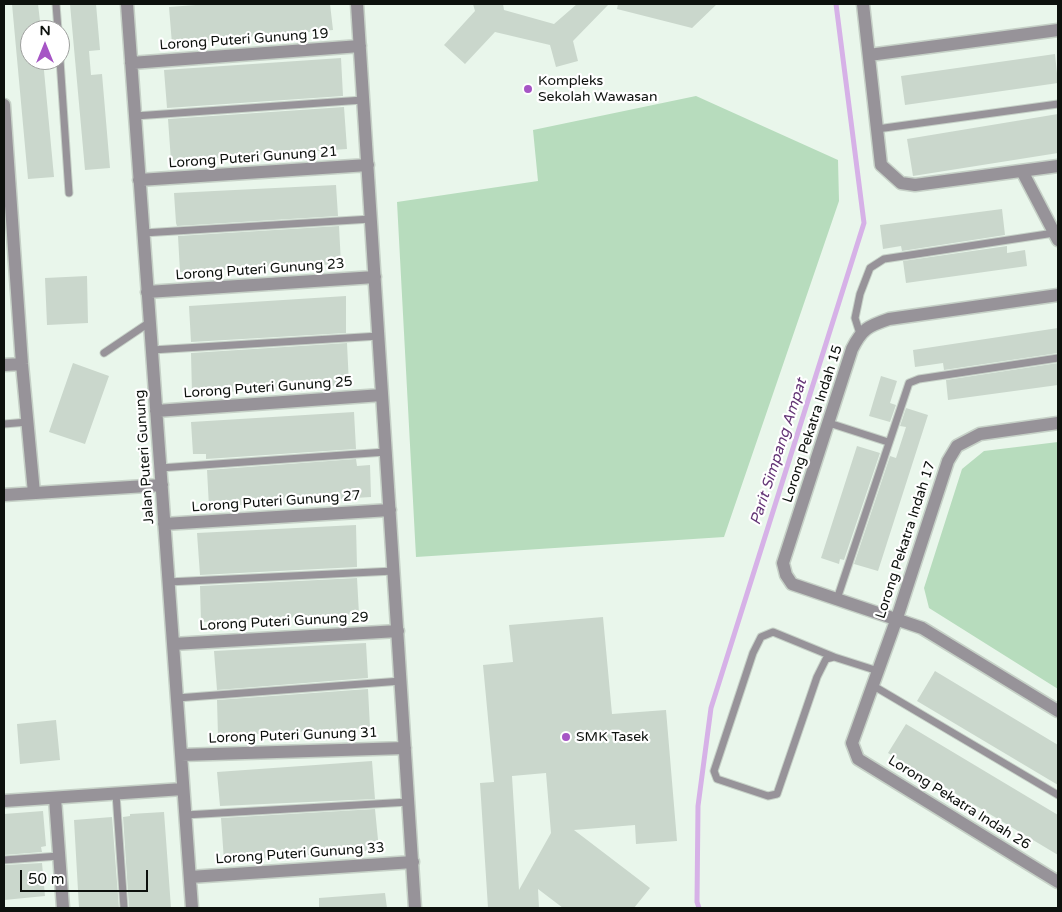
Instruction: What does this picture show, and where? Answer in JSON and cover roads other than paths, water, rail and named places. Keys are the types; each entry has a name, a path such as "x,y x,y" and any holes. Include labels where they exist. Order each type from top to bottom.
{"street":[{"name":"Jalan Puteri Gunung","path":"127,4 192,908"},
{"path":"357,4 416,908"},
{"path":"863,4 881,165 902,183 914,185 1058,166"},
{"path":"869,55 1058,30"},
{"name":"Lorong Puteri Gunung 19","path":"131,63 360,46"},
{"path":"4,105 5,152 34,493"},
{"name":"Lorong Puteri Gunung 21","path":"140,180 368,165"},
{"path":"1022,171 1056,237"},
{"name":"Lorong Puteri Gunung 23","path":"147,292 375,277"},
{"name":"Lorong Pekatra Indah 15","path":"837,599 792,584 786,575 783,562 852,350 860,334 872,324 889,319 1058,295"},
{"path":"4,365 22,364"},
{"name":"Lorong Puteri Gunung 25","path":"156,411 382,395"},
{"name":"Lorong Pekatra Indah 17","path":"852,743 897,618 948,461 957,446 980,434 1058,423"},
{"path":"4,495 162,486"},
{"name":"Lorong Puteri Gunung 27","path":"164,524 390,510"},
{"path":"837,599 922,628 1058,711"},
{"name":"Lorong Puteri Gunung 29","path":"173,644 398,631"},
{"name":"Lorong Pekatra Indah 26","path":"852,743 858,759 1058,882"},
{"name":"Lorong Puteri Gunung 31","path":"181,756 405,748"},
{"path":"4,802 184,789"},
{"path":"55,798 63,908"},
{"name":"Lorong Puteri Gunung 33","path":"190,877 413,862"}],"lane":[{"path":"56,4 57,20"},
{"path":"61,70 69,193"},
{"path":"135,116 363,100"},
{"path":"877,129 1058,104"},
{"path":"143,233 371,219"},
{"path":"860,334 855,318 860,294 870,268 884,259 1056,237"},
{"path":"104,353 150,322"},
{"path":"152,350 379,336"},
{"path":"837,599 909,384 919,379 1058,358"},
{"path":"4,424 28,422"},
{"path":"829,423 888,442"},
{"path":"160,468 386,452"},
{"path":"168,582 394,571"},
{"path":"834,657 826,659 816,677 777,794 768,796 717,779 714,771 716,760 753,653 761,637 772,632 834,657 878,671"},
{"path":"177,698 401,681"},
{"path":"872,686 1058,795"},
{"path":"116,794 124,908"},
{"path":"186,815 409,802"},
{"path":"4,860 59,856"}],"waterway":[{"name":"Parit Simpang Ampat","path":"699,908 697,902 698,806 711,708 864,223 836,4"}],"place":[{"name":"Kompleks Sekolah Wawasan","path":"528,89"},
{"name":"SMK Tasek","path":"566,737"}]}
